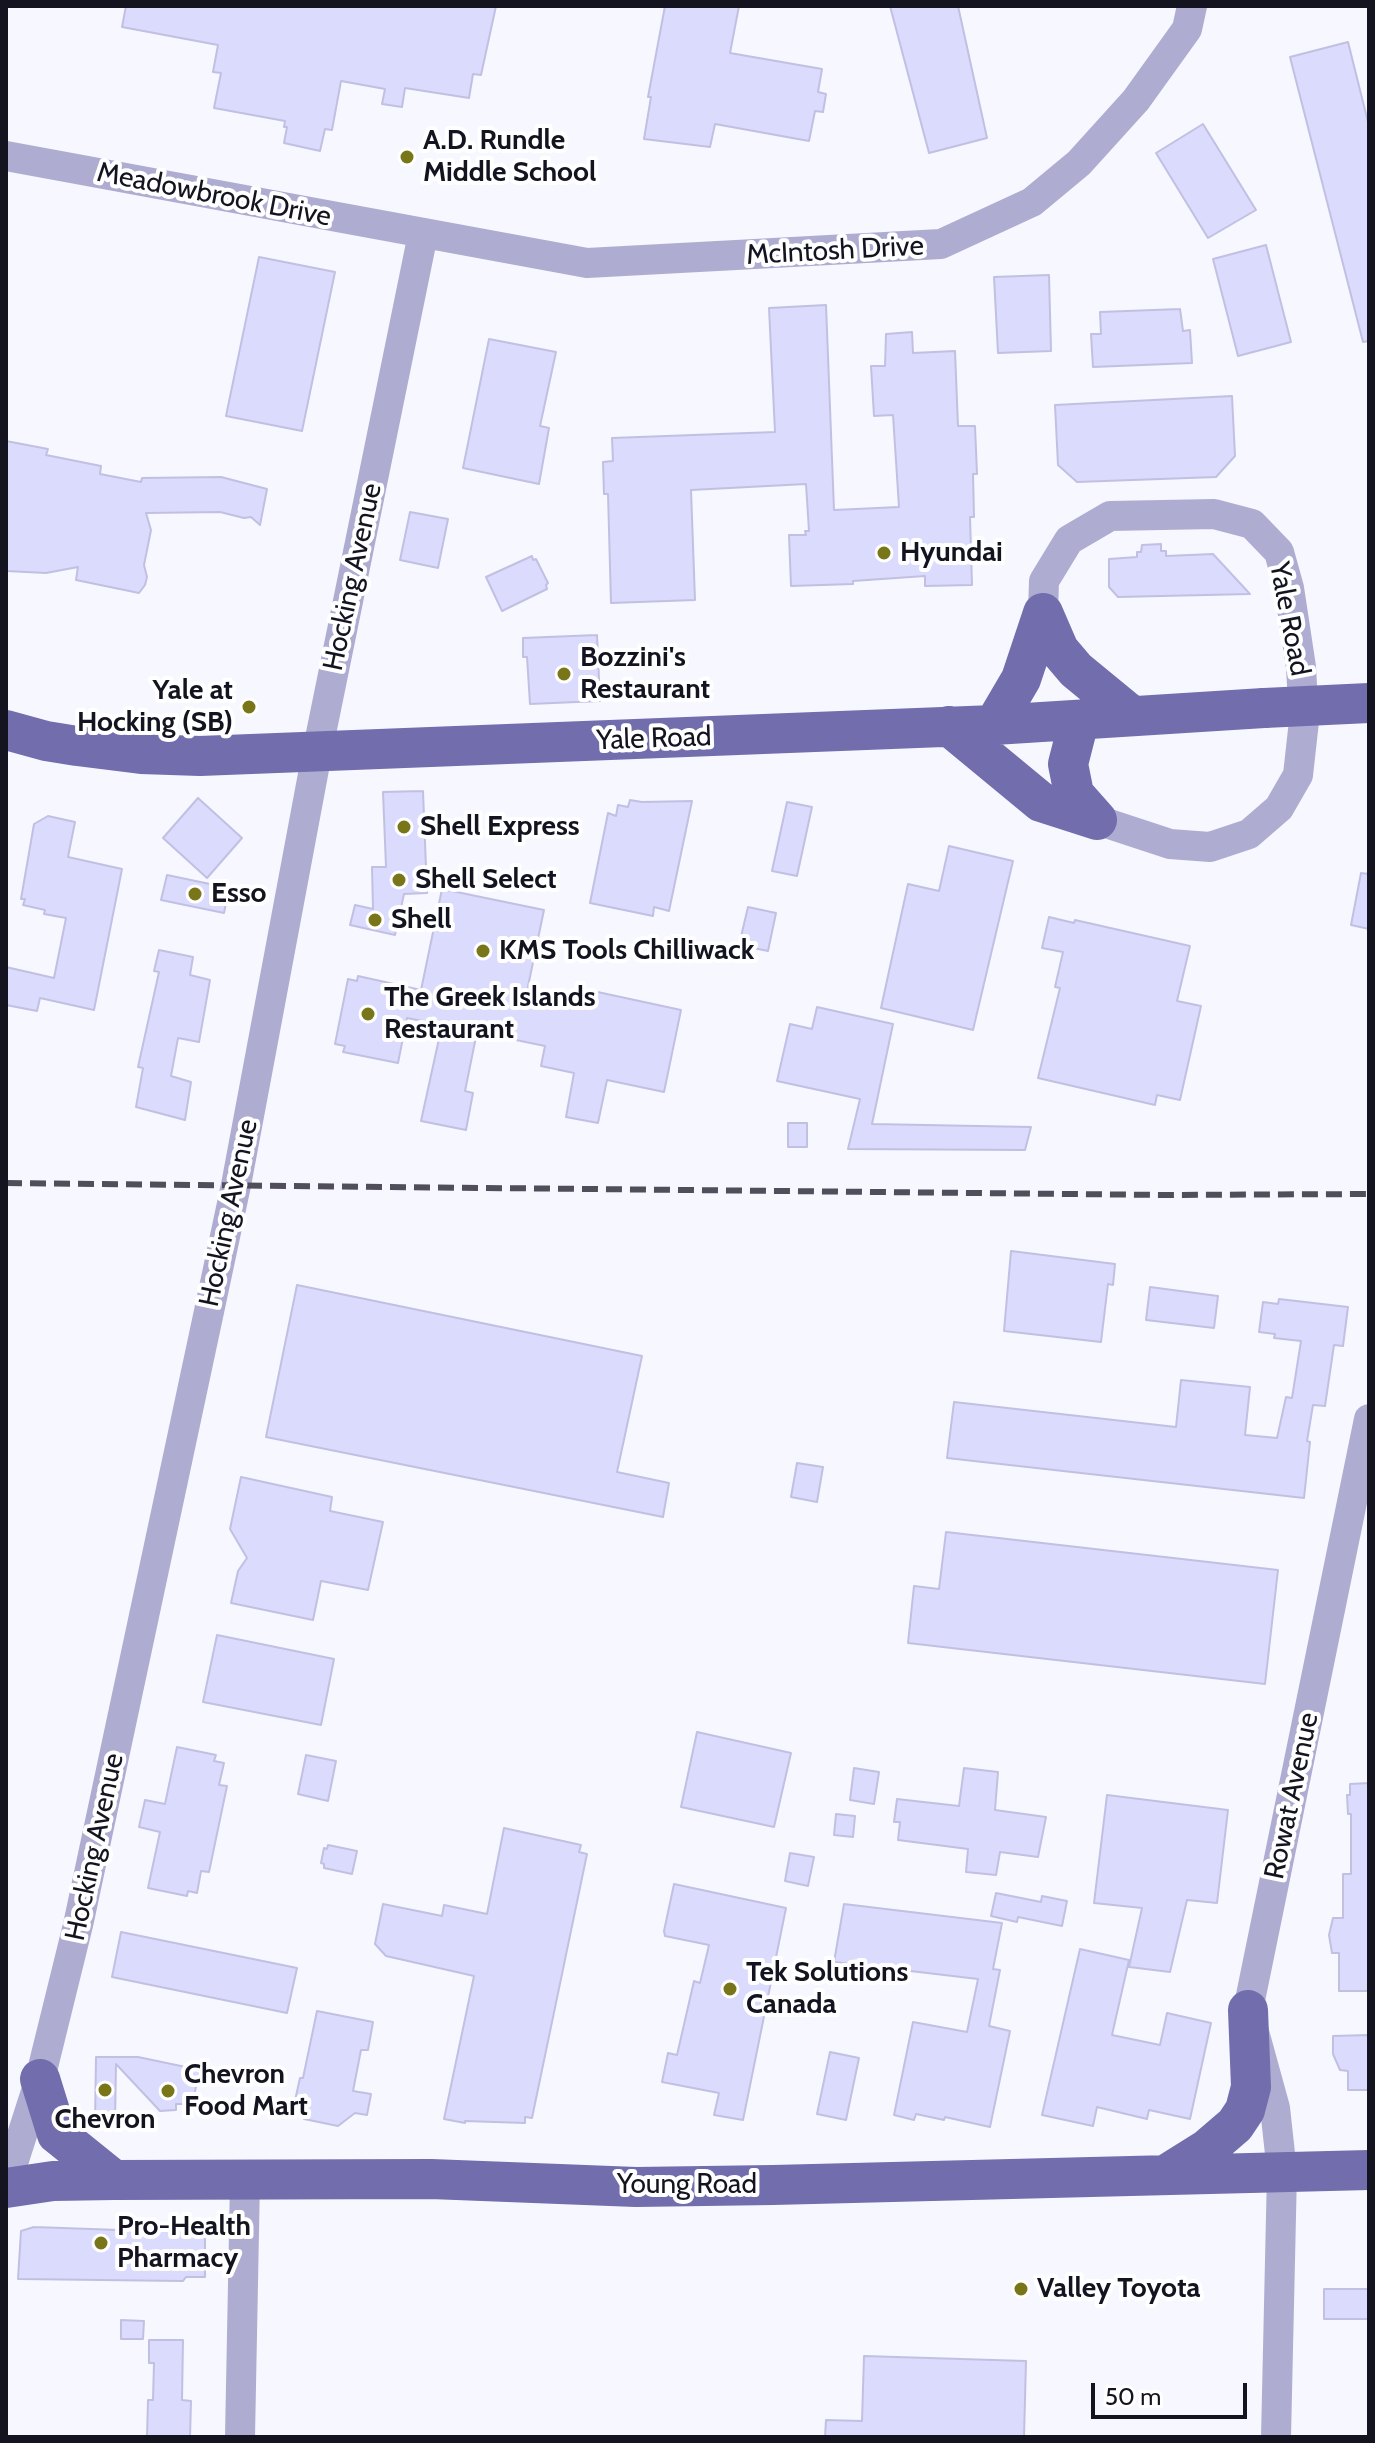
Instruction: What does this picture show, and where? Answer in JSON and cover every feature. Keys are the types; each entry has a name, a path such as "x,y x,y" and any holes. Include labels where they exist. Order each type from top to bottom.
{"main road":[{"path":"1043,613 1059,650 1132,716"},
{"path":"994,725 1021,679 1043,613"},
{"name":"Yale Road","path":"6,730 46,741 141,754 200,756 994,725 1369,703"},
{"path":"1079,721 1068,764 1074,794 1097,820"},
{"path":"949,726 1041,802 1097,820"},
{"path":"1167,2174 1207,2149 1235,2125 1245,2110 1251,2087 1248,2010"},
{"path":"40,2079 57,2134 114,2180"},
{"name":"Young Road","path":"6,2186 53,2181 431,2179 636,2187 1369,2170"}],"street":[{"name":"McIntosh Drive","path":"423,234 587,263 941,244 1032,202 1079,163 1136,100 1187,29 1192,6"},
{"name":"Meadowbrook Drive","path":"6,156 423,234"},
{"name":"Hocking Avenue","path":"6,2186 40,2079 78,1925 236,1185 317,753 423,234"},
{"name":"Yale Road","path":"1043,613 1044,581 1069,540 1110,516 1214,514 1252,524 1279,552 1289,588 1301,667 1304,721 1298,775 1279,808 1249,834 1210,847 1170,844 1097,820"},
{"name":"Rowat Avenue","path":"1276,2437 1282,2172 1275,2108 1248,2010 1357,1537 1369,1419"},
{"path":"240,2437 245,2181"}],"building":[{"path":"126,6 496,6 481,75 473,74 469,98 405,88 402,107 382,104 385,89 341,81 332,130 325,129 320,151 284,143 285,121 214,108 221,73 213,72 218,45 122,27"},
{"path":"665,6 739,6 730,53 822,69 818,92 826,94 823,112 815,111 809,141 715,124 710,147 644,139 651,97 648,97"},
{"path":"890,6 958,6 987,138 929,153"},
{"path":"1348,42 1369,126 1369,341 1363,342 1290,57"},
{"path":"1203,124 1256,210 1208,238 1156,153"},
{"path":"1266,245 1291,342 1238,356 1213,259"},
{"path":"259,257 335,272 302,431 226,416"},
{"path":"1049,275 1051,351 998,353 994,277"},
{"path":"826,305 834,510 899,507 893,415 874,416 871,366 885,366 886,334 912,332 913,353 955,351 958,426 975,426 977,474 973,474 974,517 970,517 972,585 925,586 925,576 853,581 853,584 791,586 789,535 806,535 805,531 809,531 806,484 691,490 695,600 611,603 608,494 604,494 603,462 613,461 612,438 775,432 769,308"},
{"path":"1180,309 1183,331 1190,330 1192,363 1093,367 1091,334 1101,334 1100,312"},
{"path":"489,339 556,352 540,426 549,428 539,484 463,468"},
{"path":"1232,396 1235,456 1216,477 1077,482 1058,465 1055,405"},
{"path":"6,441 48,449 46,455 101,466 100,474 141,482 142,478 221,477 267,489 260,525 251,517 220,512 146,513 151,530 144,565 147,577 139,593 76,580 78,567 46,573 6,571"},
{"path":"410,512 448,519 438,568 400,560"},
{"path":"1161,544 1161,551 1166,551 1166,556 1213,554 1250,594 1118,597 1109,587 1109,559 1137,557 1142,545"},
{"path":"532,556 548,583 547,589 502,611 486,577"},
{"path":"597,635 600,701 530,704 523,638"},
{"path":"423,791 427,893 404,894 395,935 350,925 355,905 373,909 372,867 386,867 383,792"},
{"name":"Esso","path":"198,798 242,838 207,878 163,838"},
{"path":"630,800 692,801 669,911 654,907 653,916 590,903 608,813 616,816 618,805 628,807"},
{"path":"787,802 812,807 797,876 772,871"},
{"path":"48,816 75,822 68,857 122,869 94,1010 40,998 37,1011 6,1005 6,967 54,978 66,918 44,914 45,910 23,905 25,899 21,899 34,824"},
{"path":"949,846 1013,861 973,1030 881,1008 908,884 939,891"},
{"path":"1361,873 1369,874 1369,929 1351,925"},
{"name":"Esso","path":"167,875 229,888 224,913 161,900"},
{"path":"442,889 544,910 527,991 577,999 579,988 681,1010 664,1092 607,1080 598,1123 566,1117 574,1073 541,1066 545,1046 477,1032 465,1091 473,1093 466,1130 421,1121 442,1025 407,1018 398,1063 343,1052 345,1046 335,1044 348,979 357,981 358,976 421,990"},
{"path":"748,907 776,913 768,951 739,945"},
{"path":"1049,917 1190,946 1177,1001 1201,1006 1180,1100 1157,1095 1155,1105 1038,1078 1060,988 1055,987 1063,952 1042,948"},
{"path":"159,950 193,957 190,975 210,980 199,1042 178,1038 171,1076 191,1082 185,1120 136,1107 143,1068 138,1067 159,972 154,971"},
{"path":"817,1007 893,1024 872,1124 1031,1127 1025,1150 848,1149 860,1099 777,1081 790,1024 812,1029"},
{"path":"788,1123 807,1123 807,1147 788,1147"},
{"path":"1011,1251 1115,1264 1113,1285 1108,1284 1101,1342 1004,1331"},
{"path":"297,1285 642,1356 617,1472 669,1483 663,1517 266,1437"},
{"path":"1150,1287 1218,1296 1214,1328 1146,1320"},
{"path":"1279,1299 1348,1307 1343,1346 1334,1345 1325,1406 1313,1405 1307,1441 1310,1442 1304,1498 947,1458 954,1402 1176,1427 1181,1380 1250,1387 1245,1435 1277,1438 1286,1397 1292,1398 1301,1341 1274,1338 1275,1334 1259,1332 1263,1302 1278,1304"},
{"path":"797,1463 823,1467 817,1502 791,1497"},
{"path":"241,1477 332,1497 330,1511 383,1522 368,1590 321,1581 313,1620 231,1603 238,1571 247,1558 230,1529"},
{"path":"946,1532 1278,1570 1265,1684 908,1643 914,1586 939,1589"},
{"path":"217,1635 334,1659 321,1725 203,1702"},
{"path":"697,1732 791,1753 774,1827 681,1807"},
{"path":"177,1747 216,1755 214,1761 224,1763 219,1785 227,1786 209,1872 201,1871 197,1893 188,1891 187,1896 148,1888 160,1832 139,1827 145,1800 165,1804"},
{"path":"306,1755 336,1761 328,1801 298,1794"},
{"path":"854,1768 879,1772 874,1804 850,1800"},
{"path":"964,1768 998,1772 995,1810 1046,1817 1038,1857 1000,1852 996,1875 966,1872 968,1849 898,1840 900,1822 894,1822 897,1799 959,1806"},
{"path":"1369,1783 1369,1991 1339,1991 1339,1953 1332,1953 1329,1935 1333,1918 1343,1918 1343,1874 1351,1874 1351,1814 1348,1814 1347,1795 1350,1795 1350,1784"},
{"path":"1107,1795 1228,1810 1217,1903 1187,1900 1170,1972 1129,1967 1142,1908 1094,1903"},
{"path":"836,1814 855,1816 853,1837 834,1835"},
{"path":"504,1828 581,1845 579,1852 587,1854 532,2118 525,2117 525,2123 465,2123 444,2119 474,1976 386,1956 375,1944 383,1904 442,1916 444,1905 487,1914"},
{"path":"328,1845 357,1851 352,1874 324,1868 321,1863 324,1848 327,1849"},
{"path":"790,1853 814,1857 808,1886 785,1881"},
{"name":"Tek Solutions Canada","path":"674,1884 786,1908 743,2120 714,2115 719,2093 662,2082 668,2053 677,2055 694,1981 700,1983 709,1945 665,1936"},
{"path":"996,1893 1041,1902 1042,1896 1067,1901 1062,1926 1018,1917 1017,1922 991,1916"},
{"path":"844,1904 1002,1923 993,1969 1000,1970 989,2026 1010,2031 990,2127 945,2117 944,2120 916,2114 914,2120 894,2115 913,2022 967,2032 978,1979 834,1962"},
{"path":"121,1932 297,1968 287,2013 112,1977"},
{"path":"1080,1949 1129,1960 1112,2035 1160,2045 1167,2013 1211,2023 1190,2119 1149,2110 1147,2119 1097,2107 1093,2126 1042,2115"},
{"path":"317,2011 373,2022 368,2050 361,2050 353,2091 371,2094 367,2115 355,2113 338,2126 304,2119 294,2105"},
{"path":"1369,2035 1369,2090 1348,2090 1348,2071 1340,2070 1333,2054 1333,2036"},
{"path":"830,2052 859,2058 846,2120 817,2114"},
{"name":"Chevron Food Mart","path":"96,2057 138,2057 200,2070 192,2104 176,2104 176,2110 160,2111 116,2064 115,2123 95,2123"},
{"path":"34,2227 119,2230 183,2228 194,2234 205,2234 205,2277 186,2277 183,2281 18,2279 21,2231"},
{"path":"1324,2289 1369,2289 1369,2319 1324,2319"},
{"path":"121,2320 144,2321 143,2339 121,2339"},
{"path":"149,2340 183,2340 182,2400 191,2401 190,2437 147,2437 148,2400 153,2400 154,2363 149,2363"},
{"path":"864,2356 1026,2361 1024,2437 825,2437 826,2420 862,2421"}],"railway":[{"path":"6,1183 1167,1195 1369,1194"}],"place":[{"name":"A.D. Rundle Middle School","path":"407,157"},
{"name":"Hyundai","path":"884,553"},
{"name":"Bozzini's Restaurant","path":"564,674"},
{"name":"Yale at Hocking (SB)","path":"249,707"},
{"name":"Shell Express","path":"404,827"},
{"name":"Shell Select","path":"399,880"},
{"name":"Esso","path":"195,894"},
{"name":"Shell","path":"375,920"},
{"name":"KMS Tools Chilliwack","path":"483,951"},
{"name":"The Greek Islands Restaurant","path":"368,1014"},
{"name":"Tek Solutions Canada","path":"730,1989"},
{"name":"Chevron","path":"105,2090"},
{"name":"Chevron Food Mart","path":"168,2091"},
{"name":"Pro-Health Pharmacy","path":"101,2243"},
{"name":"Valley Toyota","path":"1021,2289"}]}
